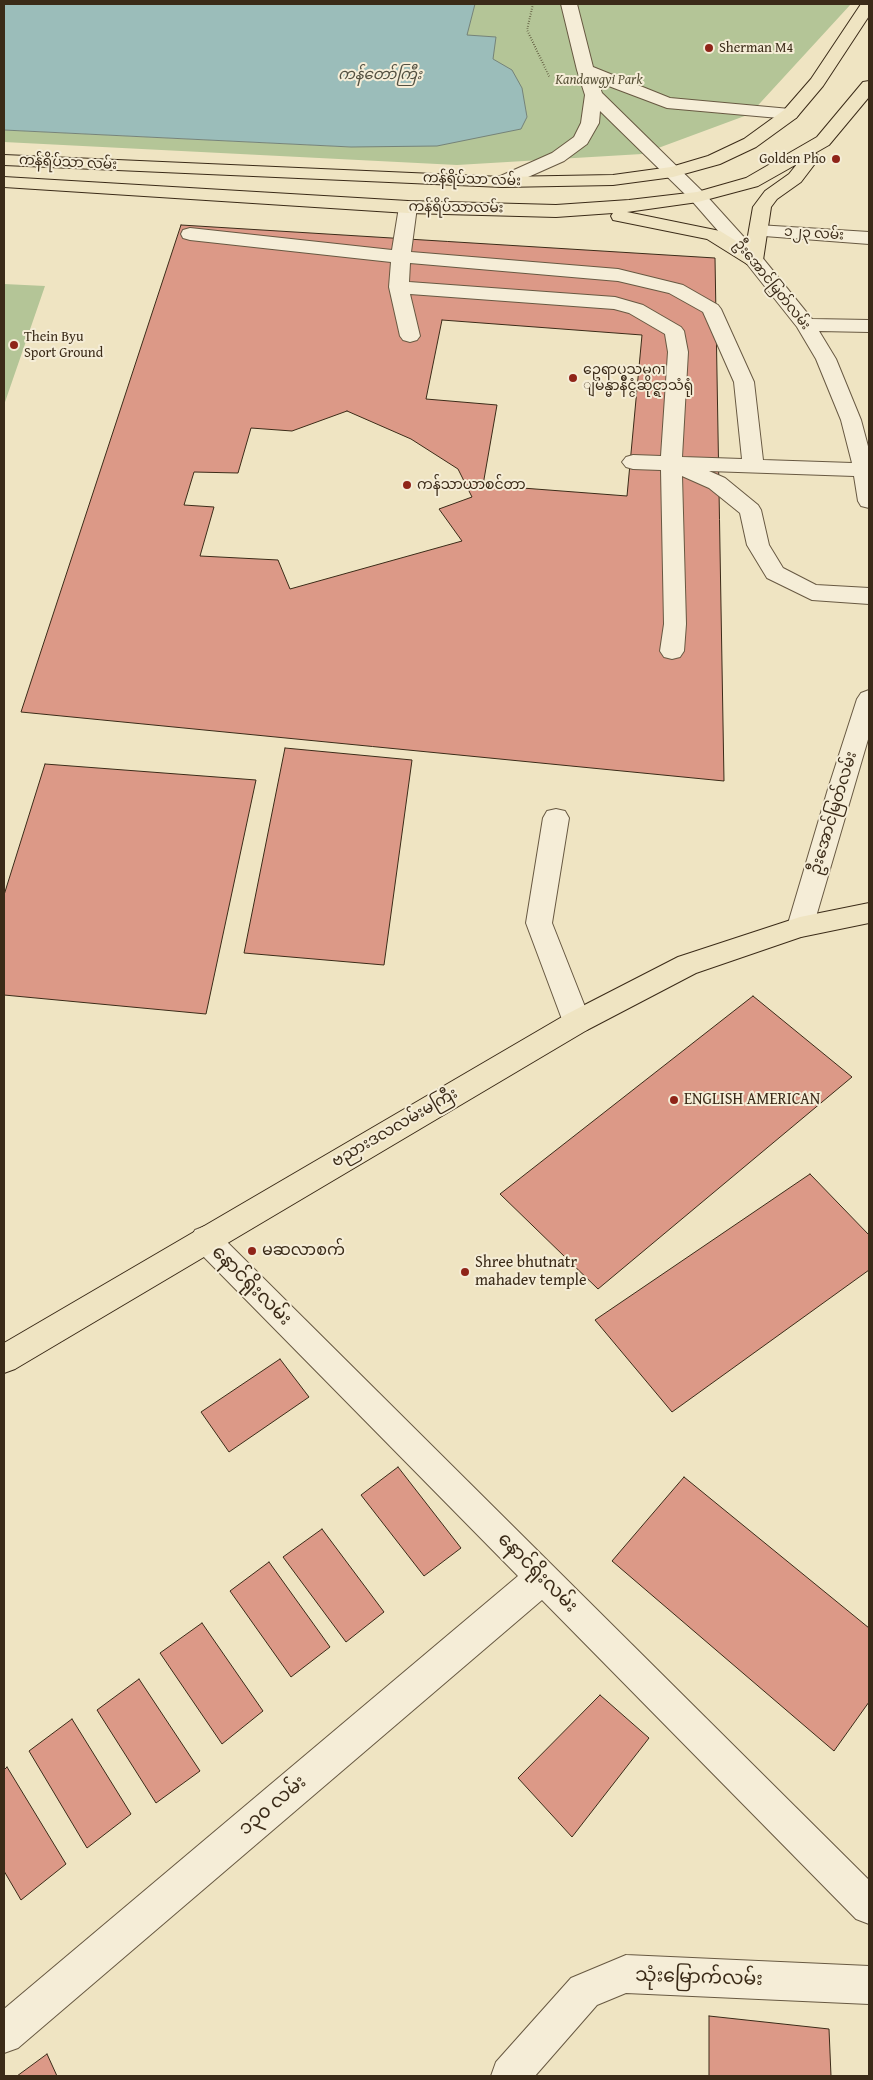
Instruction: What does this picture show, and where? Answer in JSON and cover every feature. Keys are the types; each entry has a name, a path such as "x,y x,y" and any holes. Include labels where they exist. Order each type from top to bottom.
{"main road":[{"name":"ကန်ရိပ်သာ လမ်း","path":"4,160 502,182 613,180 673,172 714,160 750,142 790,114 817,82 869,4"},
{"name":"ကန်ရိပ်သာလမ်း","path":"4,182 408,207 556,210 629,206 698,197 752,182 823,141 869,86"},
{"path":"556,210 652,221 713,235 754,260 762,207 771,195 795,178 823,141"},
{"name":"ဗညားဒလလမ်းမကြီး","path":"4,1359 205,1239 577,1022 687,965 800,927 869,913"}],"street":[{"path":"502,182 558,158 581,140 590,123 594,95 585,70 570,4"},
{"path":"585,70 667,103 790,114"},
{"name":"ဦးအောင်မြတ်လမ်း","path":"594,95 698,197 754,260 806,325 826,359 851,420 868,486"},
{"path":"408,207 400,257 399,287 410,336"},
{"name":"၁၂၃ လမ်း","path":"758,230 869,238"},
{"path":"190,234 400,257 618,275 676,289 711,309 744,382 753,466"},
{"path":"399,287 615,303 636,308 667,325 674,331 678,352 671,463 675,624 672,650"},
{"path":"806,325 869,326"},
{"path":"633,462 753,466 868,486"},
{"path":"671,463 717,483 750,510 758,545 775,573 812,592 869,596"},
{"name":"ဦးအောင်မြတ်လမ်း","path":"800,927 837,798 869,699"},
{"path":"556,818 539,923 577,1022"},
{"name":"နောင်ရိုးလမ်း","path":"205,1239 869,1906"},
{"name":"၁၃၀ လမ်း","path":"4,2034 542,1578"},
{"name":"သုံးမြောက်လမ်း","path":"510,2076 584,1991 626,1974 869,1985"}],"green space":[{"name":"Kandawgyi Park","path":"475,4 851,4 750,114 642,154 457,165 4,142 4,130 351,147 527,117 524,104 493,59 466,35"},
{"name":"Thein Byu Sport Ground","path":"4,284 45,286 4,405"}],"water":[{"name":"ကန်တော်ကြီး","path":"4,4 475,4 467,35 496,37 493,59 512,70 522,88 527,117 521,129 437,146 351,147 4,130"}],"building":[{"name":"ကန်သာယာစင်တာ","path":"181,225 715,258 724,781 21,712"},
{"path":"442,320 642,335 627,496 483,485 497,405 426,399"},
{"path":"347,411 411,439 458,469 472,497 439,509 462,541 290,589 278,560 200,556 214,507 184,505 194,472 238,473 251,428 292,431"},
{"path":"285,748 412,760 384,965 244,953"},
{"path":"45,764 256,780 206,1014 4,995 4,895"},
{"path":"753,996 852,1077 598,1289 500,1194"},
{"path":"810,1174 869,1235 869,1270 672,1412 595,1320"},
{"path":"280,1359 309,1397 229,1452 201,1412"},
{"path":"398,1467 461,1548 424,1576 361,1495"},
{"path":"684,1477 869,1628 869,1702 834,1751 612,1561"},
{"path":"322,1529 384,1612 346,1642 283,1557"},
{"path":"269,1562 330,1647 291,1677 230,1591"},
{"path":"202,1623 263,1711 222,1744 160,1653"},
{"path":"139,1679 200,1771 156,1803 97,1710"},
{"path":"600,1695 649,1738 572,1837 518,1778"},
{"path":"72,1719 131,1814 87,1848 29,1751"},
{"path":"7,1767 66,1864 21,1900 4,1871 4,1770"},
{"path":"709,2016 829,2029 831,2076 709,2076"},
{"path":"47,2054 57,2076 17,2076"}],"place":[{"name":"Sherman M4","path":"709,48"},
{"name":"Golden Pho","path":"836,159"},
{"name":"Thein Byu Sport Ground","path":"14,345"},
{"name":"ဥေရာပသမဂၢ ျမန္မာနိဳင္ငံဆိုင္ရာသံရုံ","path":"573,378"},
{"name":"ကန်သာယာစင်တာ","path":"407,485"},
{"name":"ENGLISH AMERICAN","path":"674,1100"},
{"name":"မဆလာစက်","path":"252,1251"},
{"name":"Shree bhutnatr mahadev temple","path":"465,1272"}]}
